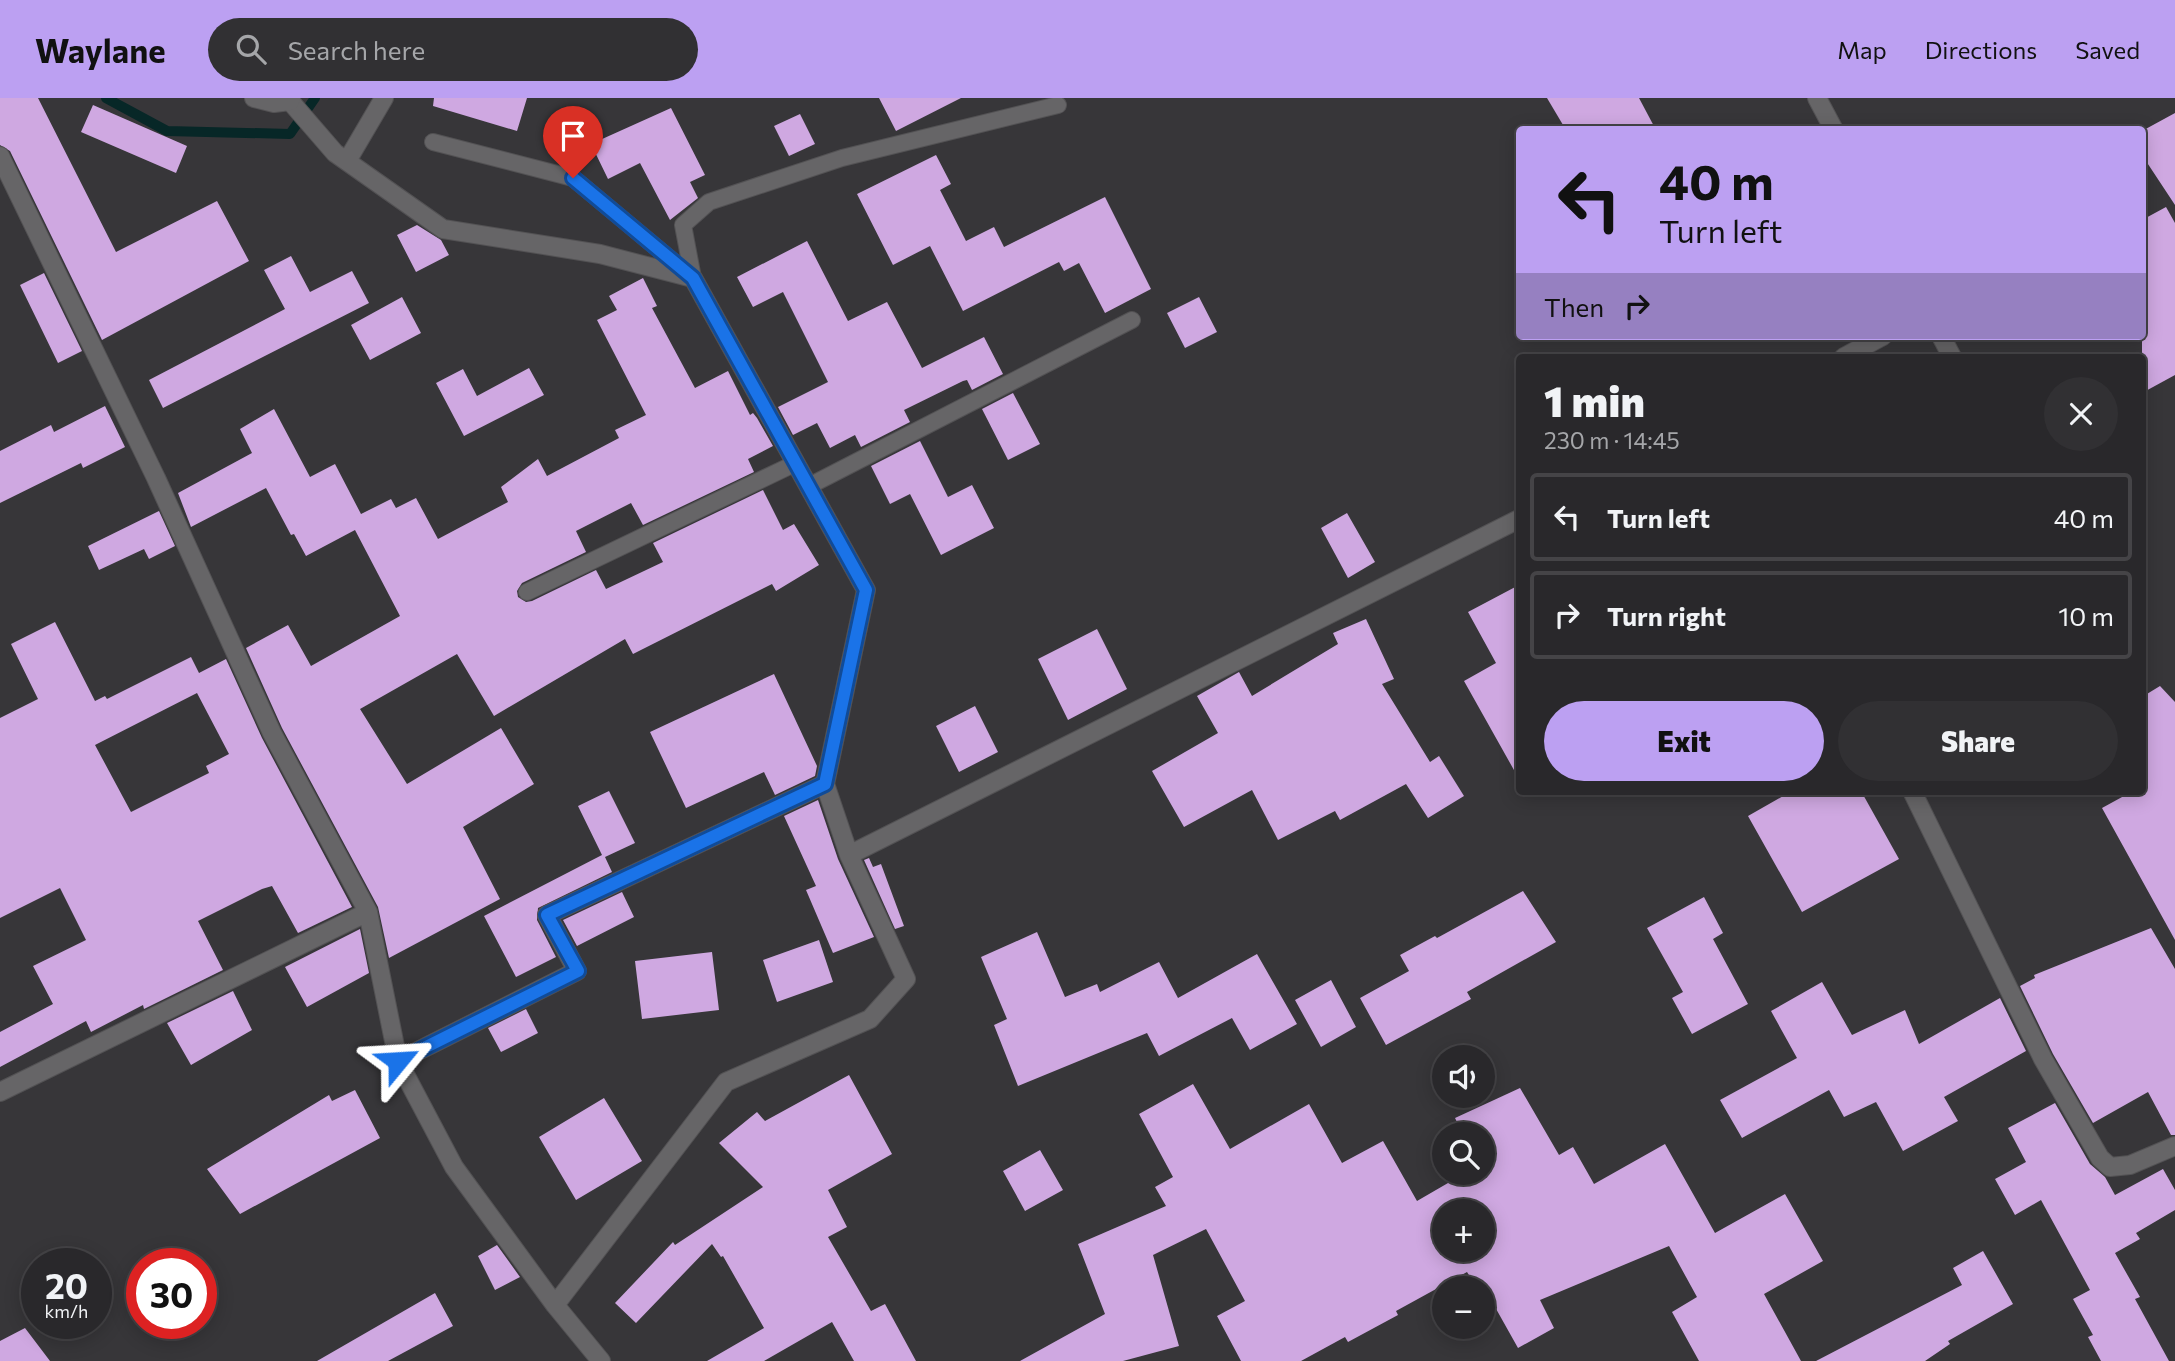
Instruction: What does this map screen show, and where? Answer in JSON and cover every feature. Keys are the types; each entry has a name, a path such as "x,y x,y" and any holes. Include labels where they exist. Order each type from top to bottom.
{"street":[{"path":"254,98 274,103 291,99 341,157 443,229 600,254 693,278 866,590 825,784 849,855 906,978 870,1019 726,1082 555,1306"},
{"path":"341,157 384,98"},
{"path":"1818,98 1832,126"},
{"path":"0,156 156,478 272,733 368,912 398,1061 454,1167 555,1306 601,1361"},
{"path":"1850,354 1876,340"},
{"path":"849,855 1516,521"},
{"path":"398,1061 578,971 547,915 825,784"},
{"path":"1914,795 2043,1059 2100,1158 2110,1167 2130,1165 2175,1146"},
{"path":"0,1092 368,912"}],"lane":[{"path":"693,278 683,225 709,202 842,158 1058,105"},
{"path":"433,142 573,178 693,278"},
{"path":"808,486 1132,320"},
{"path":"527,592 796,463"}],"building":[{"path":"0,98 38,98 116,252 217,201 249,261 102,340 10,151 0,145"},
{"path":"434,98 527,98 517,131 433,106"},
{"path":"879,98 961,98 896,131"},
{"path":"1547,98 1639,98 1654,126 1564,126"},
{"path":"93,105 187,146 176,173 81,132"},
{"path":"671,108 705,175 690,182 698,198 670,220 640,163 608,179 591,144"},
{"path":"2175,113 2175,205 2146,161 2146,129"},
{"path":"800,114 815,144 789,156 774,126"},
{"path":"936,155 951,184 940,190 966,241 994,227 1004,247 1105,197 1151,289 1105,313 1079,263 1064,271 1059,262 963,311 930,246 893,265 857,194"},
{"path":"2166,207 2175,223 2175,375 2146,391 2146,354 2142,354 2142,340 2146,340 2146,218"},
{"path":"417,225 441,240 449,255 416,272 397,235"},
{"path":"807,241 848,321 887,302 922,368 984,337 1003,374 972,390 967,380 963,381 904,410 910,422 861,447 855,435 830,448 817,423 793,435 778,407 828,382 783,292 753,307 737,277"},
{"path":"291,256 310,292 352,271 369,303 163,408 149,380 285,309 264,270"},
{"path":"44,273 82,351 58,363 20,285"},
{"path":"643,278 657,306 652,308 695,388 728,371 750,415 753,413 757,418 773,446 748,459 754,472 643,525 631,503 576,531 586,552 522,583 517,591 518,597 526,602 532,601 596,570 606,589 663,562 653,543 763,490 783,530 794,524 819,565 776,591 772,584 633,654 625,639 494,716 457,654 360,709 407,784 501,728 534,784 463,827 500,899 389,958 378,907 282,728 246,648 288,625 311,666 400,616 355,530 306,556 294,534 291,535 266,488 191,527 178,493 252,453 240,429 274,409 310,477 335,464 361,514 391,499 396,508 416,498 438,539 508,502 501,487 538,459 547,476 619,438 615,430 646,415 597,320 617,310 609,296"},
{"path":"402,297 421,333 370,360 351,325"},
{"path":"1199,297 1217,332 1185,348 1167,313"},
{"path":"529,368 544,395 464,436 436,383 463,369 477,396"},
{"path":"1013,393 1040,444 1008,460 982,409"},
{"path":"105,406 125,447 83,468 81,463 0,503 0,451 51,425 54,432"},
{"path":"920,441 948,497 972,485 994,528 941,555 910,494 890,504 871,466"},
{"path":"159,511 175,546 149,559 144,549 99,570 88,546"},
{"path":"1347,513 1375,562 1348,578 1321,528"},
{"path":"1516,587 1516,774 1464,681 1496,663 1468,612"},
{"path":"1366,619 1394,679 1382,684 1430,762 1439,756 1464,796 1428,818 1406,784 1340,820 1335,811 1278,840 1252,790 1184,827 1152,771 1218,733 1197,696 1239,672 1252,696 1338,644 1333,633"},
{"path":"55,622 95,701 105,696 107,699 191,657 199,673 226,659 262,738 352,907 298,933 272,886 262,889 198,921 223,970 144,1009 143,1005 91,1032 86,1021 0,1067 0,1032 53,1004 33,966 86,940 60,888 0,918 0,718 38,699 11,644","holes":["197,693 229,754 206,766 209,773 131,812 95,745"]},
{"path":"1097,629 1127,689 1068,720 1038,659"},
{"path":"774,674 817,766 815,776 775,795 764,772 686,808 650,732"},
{"path":"2160,686 2175,702 2175,940 2102,808 2126,795 2146,795 2146,695"},
{"path":"975,706 998,752 959,772 936,726"},
{"path":"609,791 635,843 605,857 612,872 538,908 537,920 556,957 516,977 484,916 602,855 578,806"},
{"path":"1785,795 1863,795 1899,859 1802,912 1748,816"},
{"path":"818,800 838,859 874,937 833,953 806,890 816,886 784,816"},
{"path":"869,858 873,867 881,864 904,926 895,929 864,860"},
{"path":"1523,891 1556,942 1467,992 1471,999 1386,1045 1360,998 1409,971 1400,955"},
{"path":"622,892 634,917 577,946 563,920"},
{"path":"1704,897 1723,933 1713,939 1748,1004 1692,1034 1672,998 1683,992 1647,928"},
{"path":"2151,928 2175,969 2175,1135 2171,1135 2148,1092 2093,1123 2053,1054 2020,986 2035,978 2034,975"},
{"path":"360,929 369,973 307,1007 285,967"},
{"path":"1037,932 1065,997 1097,984 1100,992 1159,962 1178,998 1257,954 1297,1024 1250,1050 1232,1018 1159,1056 1147,1033 1018,1086 994,1025 1007,1019 981,957"},
{"path":"819,940 833,982 777,1002 763,960"},
{"path":"712,952 719,1010 642,1019 635,961"},
{"path":"1331,980 1356,1027 1321,1047 1295,1000"},
{"path":"1822,982 1852,1035 1905,1010 1919,1044 2000,998 2026,1051 1944,1097 1958,1121 1903,1151 1876,1102 1844,1117 1829,1090 1742,1138 1720,1100 1797,1058 1771,1011"},
{"path":"233,991 252,1030 191,1065 167,1023"},
{"path":"526,1009 538,1033 501,1052 488,1028"},
{"path":"849,1075 892,1154 828,1190 847,1227 828,1237 871,1311 885,1304 916,1361 854,1361 832,1322 764,1361 707,1361 764,1328 723,1256 721,1257 712,1244 636,1323 615,1303 673,1242 675,1245 763,1187 719,1143 757,1112 765,1121"},
{"path":"1193,1084 1230,1149 1309,1104 1342,1163 1383,1141 1417,1201 1445,1185 1495,1185 1495,1122 1457,1122 1455,1118 1477,1108 1495,1108 1495,1100 1520,1088 1559,1155 1573,1147 1594,1184 1665,1144 1715,1233 1785,1194 1823,1261 1764,1294 1801,1361 1699,1361 1672,1312 1697,1297 1669,1246 1540,1300 1554,1328 1518,1348 1495,1307 1495,1276 1470,1276 1467,1272 1460,1276 1432,1276 1432,1291 1396,1311 1398,1315 1348,1342 1345,1337 1301,1361 1241,1361 1217,1316 1245,1301 1206,1229 1153,1255 1179,1346 1123,1361 1020,1361 1105,1314 1078,1244 1166,1206 1155,1187 1173,1177 1139,1114"},
{"path":"355,1090 380,1138 240,1214 207,1169 329,1095 332,1101"},
{"path":"604,1098 642,1161 576,1200 539,1137"},
{"path":"2055,1103 2090,1164 2105,1177 2115,1195 2163,1169 2175,1190 2175,1210 2136,1233 2140,1239 2115,1253 2140,1297 2135,1299 2169,1361 2101,1361 2088,1337 2093,1335 2073,1299 2090,1290 2041,1200 2015,1215 1995,1179 2026,1162 2008,1128"},
{"path":"1040,1150 1063,1190 1025,1211 1003,1171"},
{"path":"497,1245 520,1277 495,1290 478,1256"},
{"path":"1983,1251 2013,1304 1948,1341 1950,1344 1925,1361 1816,1361 1962,1285 1953,1268"},
{"path":"435,1293 453,1326 388,1361 317,1361"},
{"path":"21,1330 21,1339 33,1339 50,1361 0,1361 0,1341"}],"waterway":[{"path":"106,98 167,131 290,134 315,98"}],"route":[{"path":"398,1061 578,971 547,915 825,784 866,590 693,278 573,178"}]}
